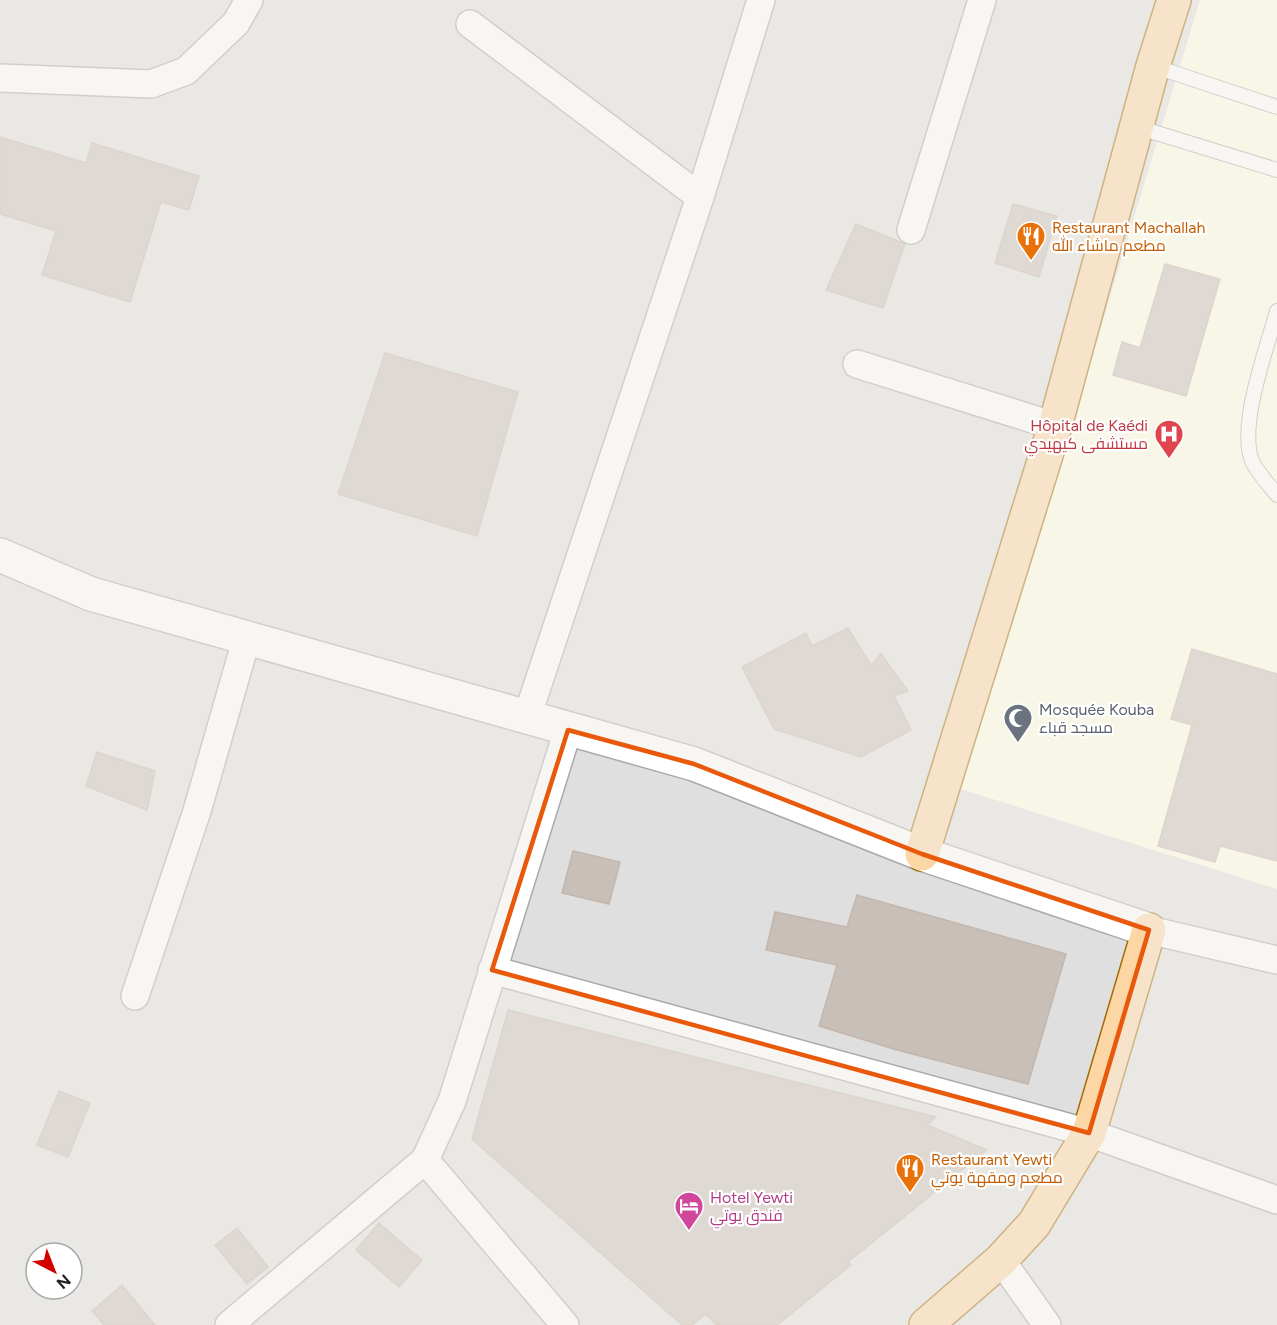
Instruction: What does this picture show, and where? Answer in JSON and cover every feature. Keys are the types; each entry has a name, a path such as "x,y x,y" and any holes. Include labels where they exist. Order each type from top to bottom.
{"main road":[{"path":"922,854 1055,426 1153,66 1174,0"},
{"path":"926,1325 1001,1260 1034,1224 1089,1133 1149,930"}],"street":[{"path":"0,78 151,84 186,71 236,23 249,0"},
{"path":"527,717 700,197 761,0"},
{"path":"911,230 982,0"},
{"path":"470,24 700,197"},
{"path":"857,364 1055,426"},
{"path":"0,555 92,594 694,764 922,854 1149,930 1277,960"},
{"path":"135,996 196,811 247,637"},
{"path":"229,1325 425,1160 452,1101 568,730"},
{"path":"492,970 1089,1133 1277,1200"},
{"path":"425,1160 565,1325"},
{"path":"1001,1260 1047,1325"}],"lane":[{"path":"1153,66 1277,107"},
{"path":"1137,127 1277,170"},
{"path":"1277,311 1255,392 1248,437 1252,461 1277,495"}],"highlighted area":[{"path":"568,730 694,764 922,854 1149,930 1089,1133 492,970"}],"shaded area":[{"path":"0,0 1277,0 1277,1325 0,1325"},
{"name":"Hôpital de Kaédi مستشفى كيهيدي","path":"1200,0 1277,0 1277,889 961,789"}],"building":[{"path":"0,137 86,163 92,143 199,176 189,210 161,202 130,302 42,275 56,231 0,214"},
{"path":"1013,204 1057,216 1039,277 995,263"},
{"path":"856,224 905,244 883,308 826,290"},
{"path":"1165,264 1220,279 1186,396 1113,375 1122,342 1140,348"},
{"path":"385,353 518,392 477,536 338,494"},
{"path":"848,628 871,665 881,654 908,691 894,696 911,730 861,757 774,729 742,667 806,633 812,646"},
{"path":"1192,649 1277,674 1277,861 1220,846 1215,862 1158,846 1192,725 1171,719"},
{"path":"97,752 155,771 147,810 86,786"},
{"path":"573,851 620,862 609,904 562,893"},
{"path":"857,895 1066,954 1028,1084 897,1050 819,1026 837,965 766,950 775,912 847,927"},
{"name":"Hotel Yewti فندق يوتي","path":"508,1010 936,1117 927,1125 987,1150 848,1262 851,1265 777,1325 716,1325 706,1314 692,1325 682,1325 472,1139"},
{"path":"59,1091 90,1103 68,1157 37,1145"},
{"path":"379,1223 422,1260 399,1287 356,1250"},
{"path":"237,1228 268,1267 247,1284 215,1245"},
{"path":"122,1285 155,1325 104,1325 92,1311"}],"place":[{"name":"Restaurant Machallah مطعم ماشاء الله","path":"1031,262"},
{"name":"Hôpital de Kaédi مستشفى كيهيدي","path":"1169,460"},
{"name":"Mosquée Kouba مسجد قباء","path":"1018,744"},
{"name":"Restaurant Yewti مطعم ومقهة يوتي","path":"910,1194"},
{"name":"Hotel Yewti فندق يوتي","path":"689,1232"}]}
